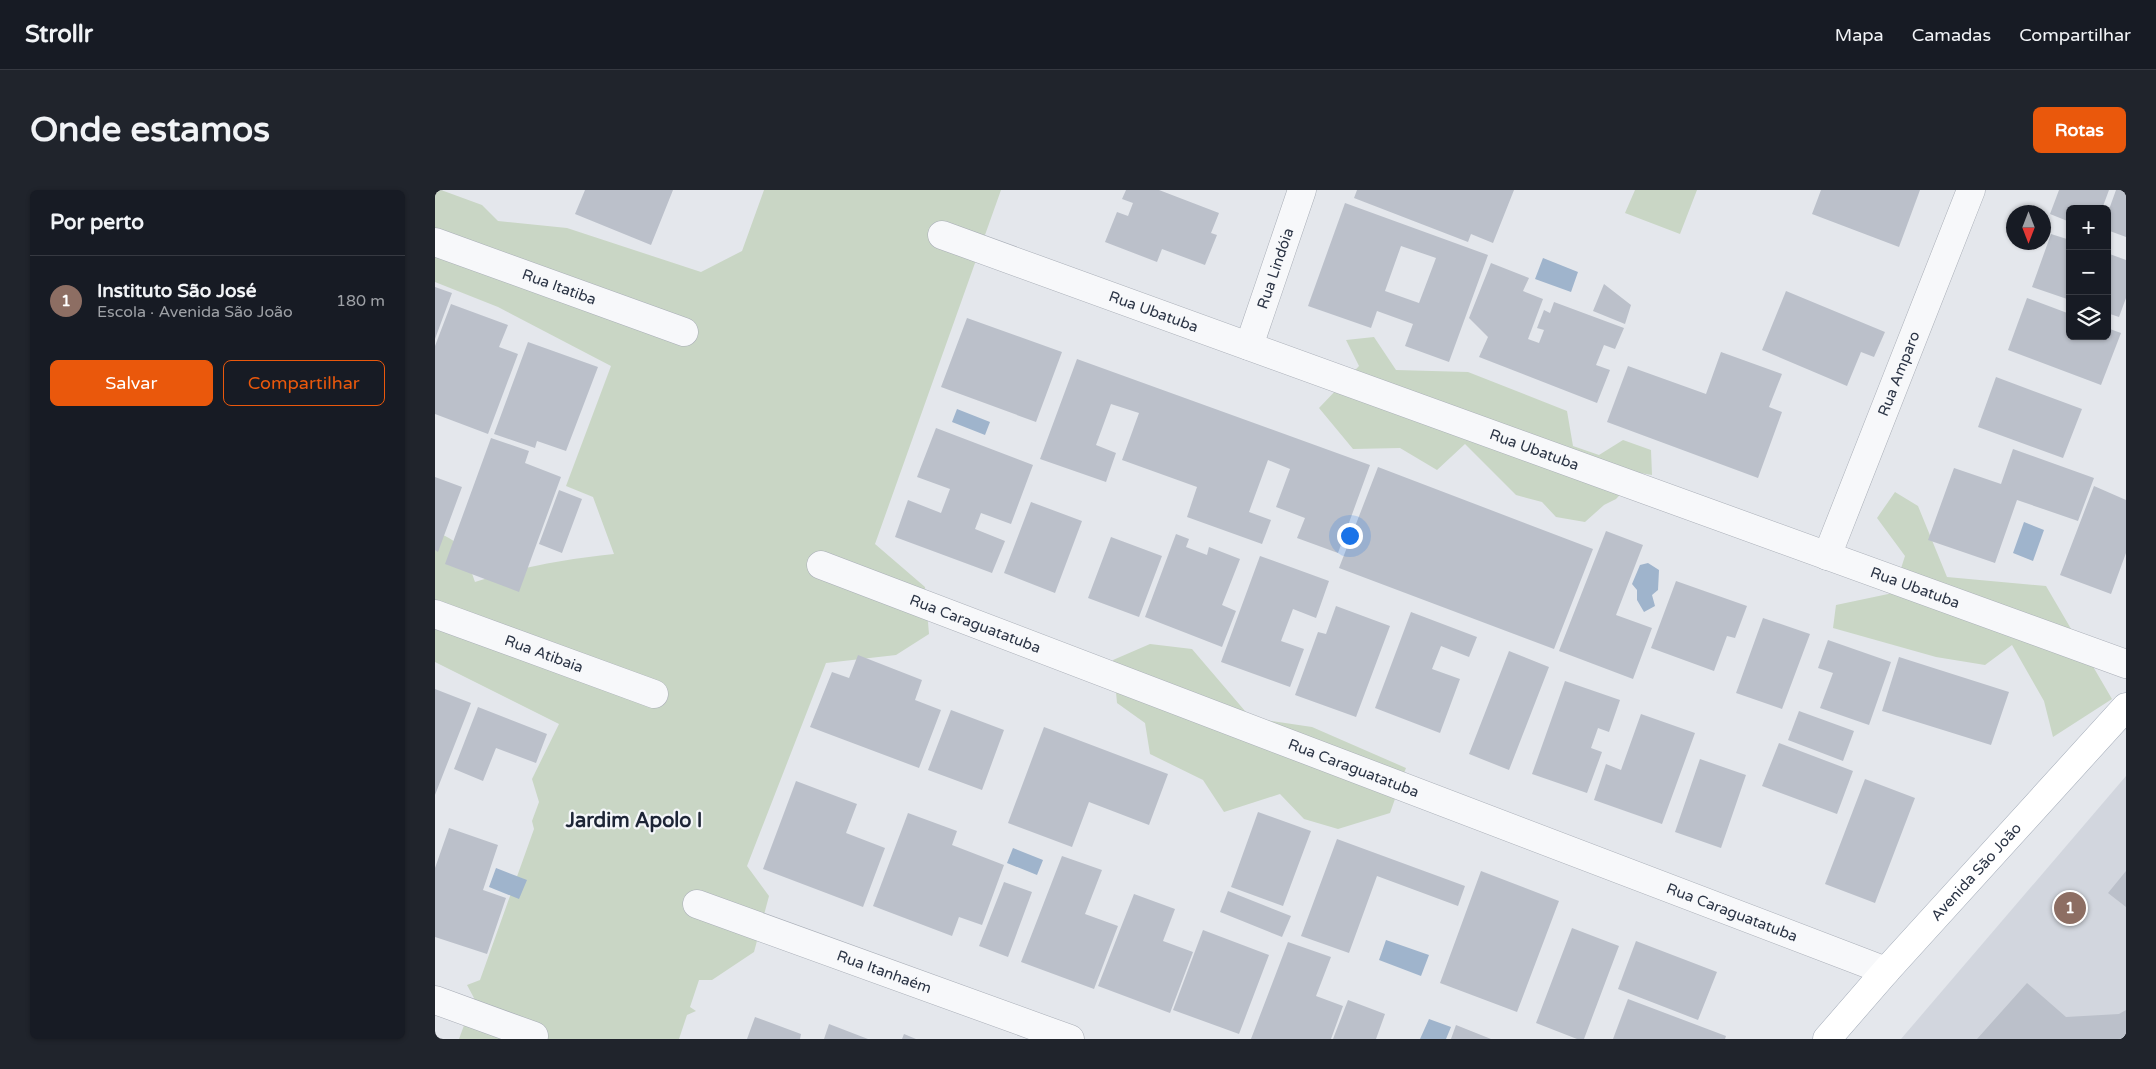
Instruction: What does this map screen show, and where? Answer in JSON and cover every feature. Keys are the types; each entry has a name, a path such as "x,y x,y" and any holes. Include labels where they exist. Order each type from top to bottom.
{"main road":[{"name":"Avenida São João","path":"1827,1039 1886,971 2126,707"}],"street":[{"name":"Rua Lindóia","path":"1249,346 1302,190"},
{"name":"Rua Amparo","path":"1827,556 1971,190"},
{"name":"Rua Ubatuba","path":"942,235 2126,664"},
{"name":"Rua Itatiba","path":"435,242 684,332"},
{"name":"Rua Caraguatatuba","path":"821,565 1886,971"},
{"name":"Rua Atibaia","path":"435,614 654,694"},
{"name":"Rua Itanhaém","path":"697,904 1070,1039"},
{"path":"435,1000 534,1036"}],"shaded area":[{"path":"2126,776 2126,1039 1901,1039"}],"green space":[{"path":"435,190 441,190 482,205 498,221 567,228 701,272 742,251 764,190 1001,190 875,544 925,587 929,634 896,655 826,663 747,866 769,896 754,952 712,980 699,980 690,1007 696,1011 687,1015 679,1039 459,1039 474,998 467,985 480,980 534,829 532,821 539,802 532,779 559,724 435,662 435,532 453,540 463,550 475,582 543,564 614,554 593,497 566,486 611,366 498,307 435,282"},
{"path":"1635,190 1697,190 1680,234 1625,213"},
{"path":"1374,337 1396,370 1468,372 1567,411 1573,446 1599,455 1623,440 1651,450 1652,475 1640,473 1616,499 1604,505 1585,522 1556,517 1542,502 1516,495 1465,444 1437,470 1400,448 1353,449 1319,408 1359,366 1346,340"},
{"path":"1895,492 1918,506 1947,577 2046,586 2112,699 2053,737 2044,701 2012,645 1985,665 1936,657 1833,628 1836,605 1893,593 1905,556 1877,518"},
{"path":"1150,644 1192,649 1251,718 1312,727 1406,768 1390,813 1338,829 1304,819 1280,794 1224,812 1203,780 1150,754 1145,723 1117,703 1113,660"}],"water":[{"path":"1543,258 1578,272 1571,292 1535,279"},
{"path":"957,409 990,422 985,435 952,422"},
{"path":"2024,522 2044,530 2033,561 2013,553"},
{"path":"1648,563 1659,570 1658,590 1652,595 1655,606 1644,612 1637,600 1637,590 1632,584 1640,565"},
{"path":"1013,848 1043,860 1037,875 1007,863"},
{"path":"496,868 527,880 519,899 489,887"},
{"path":"1386,940 1429,955 1421,976 1379,960"},
{"path":"1429,1019 1451,1027 1446,1039 1420,1039"}],"building":[{"path":"585,190 673,190 651,245 575,214"},
{"path":"1126,190 1159,190 1219,213 1211,233 1217,235 1205,265 1162,249 1157,262 1105,242 1117,212 1128,216 1133,203 1122,199"},
{"path":"1357,190 1514,190 1493,243 1471,234 1468,242 1354,198"},
{"path":"1821,190 1920,190 1899,247 1812,214"},
{"path":"2059,190 2109,190 2103,205 2066,205 2066,220 2051,214"},
{"path":"2116,190 2126,190 2126,237 2111,231 2111,205"},
{"path":"1345,203 1488,255 1449,362 1405,346 1413,324 1377,311 1371,328 1308,306","holes":["1401,246 1436,258 1419,303 1385,291"]},
{"path":"2051,234 2066,239 2066,299 2032,287 2045,250 2051,250"},
{"path":"2111,254 2126,260 2126,298 2119,317 2111,314"},
{"path":"1491,263 1529,278 1523,291 1543,299 1528,339 1539,343 1544,330 1537,328 1544,310 1550,313 1554,302 1624,328 1615,349 1604,345 1596,365 1610,370 1597,403 1479,357 1488,337 1469,318"},
{"path":"1604,284 1631,305 1625,324 1593,311"},
{"path":"435,287 452,293 435,339"},
{"path":"1786,291 1885,332 1874,357 1861,352 1847,386 1762,350"},
{"path":"2027,298 2066,313 2066,340 2111,340 2111,329 2121,333 2101,385 2008,350"},
{"path":"451,304 508,325 499,347 518,354 488,434 435,414 435,346"},
{"path":"967,318 1062,352 1036,422 941,387"},
{"path":"528,342 598,367 566,451 537,441 535,448 494,434"},
{"path":"1721,352 1782,374 1769,407 1782,412 1758,478 1607,422 1628,366 1706,394"},
{"path":"1077,359 1370,465 1338,553 1297,538 1305,518 1276,507 1290,469 1268,460 1249,512 1271,520 1262,544 1187,517 1197,487 1122,460 1139,413 1111,404 1096,445 1116,453 1106,482 1040,459"},
{"path":"1996,377 2082,409 2063,458 1978,427"},
{"path":"936,428 1033,465 1011,524 981,513 975,529 1005,541 992,573 895,537 908,500 941,513 950,489 917,477"},
{"path":"491,438 529,451 525,463 561,477 519,592 445,564"},
{"path":"2013,449 2094,478 2078,521 2017,500 1995,563 1928,540 1954,468 2001,484"},
{"path":"1378,467 1593,549 1554,649 1339,568"},
{"path":"435,477 462,487 438,552 435,550"},
{"path":"2094,486 2126,500 2126,553 2111,594 2060,575"},
{"path":"559,490 582,499 562,553 539,544"},
{"path":"1031,502 1082,521 1055,593 1004,573"},
{"path":"1606,531 1643,545 1616,615 1652,628 1633,679 1559,651"},
{"path":"1176,534 1189,539 1186,547 1207,555 1209,547 1240,559 1222,605 1236,611 1222,647 1145,617"},
{"path":"1111,537 1162,556 1139,617 1088,598"},
{"path":"1260,556 1329,581 1316,618 1293,609 1281,641 1304,649 1290,687 1221,662"},
{"path":"1676,581 1747,606 1735,638 1727,636 1714,671 1651,648"},
{"path":"1336,606 1390,626 1356,717 1295,695 1318,632 1326,634"},
{"path":"1411,612 1477,637 1469,657 1441,646 1432,669 1460,679 1440,733 1375,708"},
{"path":"1763,618 1810,634 1782,709 1736,693"},
{"path":"1828,640 1891,662 1869,725 1820,708 1833,673 1818,668"},
{"path":"1509,651 1549,667 1509,770 1469,754"},
{"path":"858,655 922,680 915,700 941,710 919,768 810,727 832,672 849,678"},
{"path":"1899,657 2009,692 1991,745 1882,711"},
{"path":"1565,681 1620,700 1609,732 1598,728 1591,748 1602,752 1587,793 1532,774"},
{"path":"435,689 471,703 435,795"},
{"path":"478,707 547,734 536,763 496,748 483,781 454,769"},
{"path":"951,710 1004,730 982,790 928,770"},
{"path":"1799,711 1854,731 1843,761 1788,740"},
{"path":"1641,714 1695,733 1662,824 1594,800 1606,764 1621,770"},
{"path":"1044,727 1168,774 1149,825 1089,802 1072,847 1008,823"},
{"path":"1779,743 1853,771 1837,814 1762,786"},
{"path":"1700,759 1746,775 1721,848 1675,832"},
{"path":"1865,779 1915,798 1875,903 1825,884"},
{"path":"796,781 857,804 846,833 885,848 863,907 763,869"},
{"path":"1258,812 1311,831 1283,906 1231,887"},
{"path":"908,813 957,831 952,845 1004,865 982,925 959,917 952,936 873,906"},
{"path":"449,828 498,845 483,890 506,898 487,954 435,937 435,868"},
{"path":"1337,839 1465,886 1458,906 1377,876 1349,953 1301,936"},
{"path":"1062,856 1102,870 1085,914 1118,926 1094,989 1021,962"},
{"path":"1481,871 1559,901 1517,1012 1440,983"},
{"path":"2126,871 2126,907 2108,893"},
{"path":"1004,882 1032,892 1008,957 979,946"},
{"path":"1228,891 1291,916 1282,937 1220,912"},
{"path":"1134,894 1175,909 1163,941 1193,952 1170,1013 1098,986"},
{"path":"1572,928 1619,946 1584,1039 1577,1039 1536,1023"},
{"path":"1203,930 1269,955 1239,1034 1173,1010"},
{"path":"1636,941 1717,972 1698,1020 1618,989"},
{"path":"1288,942 1331,957 1316,996 1343,1006 1331,1039 1251,1039"},
{"path":"2027,983 2066,1017 2119,1014 2126,1010 2126,1039 1977,1039"},
{"path":"1628,999 1726,1036 1725,1039 1613,1039"},
{"path":"1348,1000 1385,1014 1376,1039 1333,1039"},
{"path":"755,1017 801,1034 800,1039 747,1039"},
{"path":"829,1024 868,1039 824,1039"},
{"path":"1456,1025 1491,1039 1451,1039"},
{"path":"904,1034 916,1039 902,1039"}],"place":[{"name":"Instituto São José","path":"2070,908"}],"district":[{"name":"Jardim Apolo I","path":"634,821"}]}
